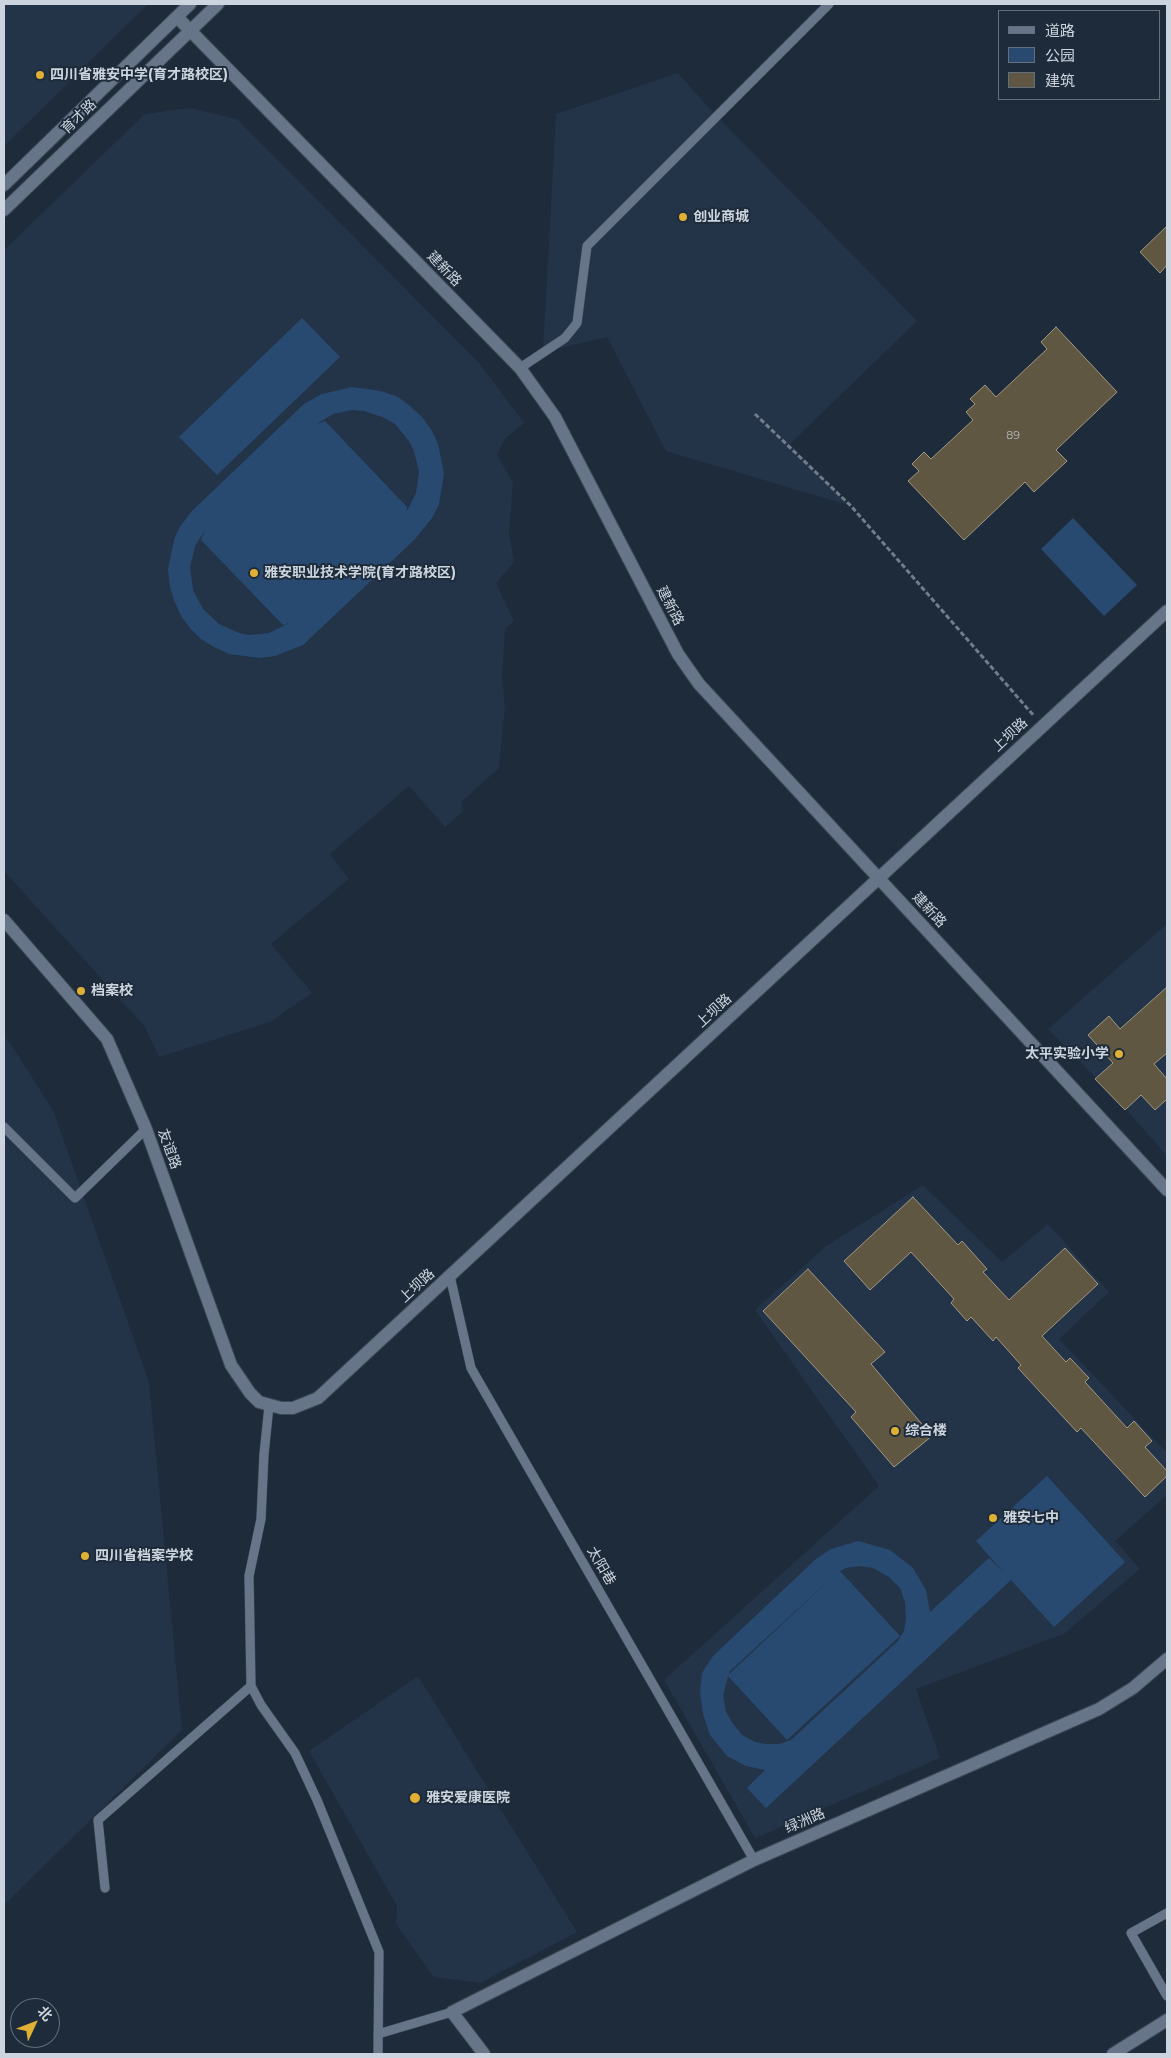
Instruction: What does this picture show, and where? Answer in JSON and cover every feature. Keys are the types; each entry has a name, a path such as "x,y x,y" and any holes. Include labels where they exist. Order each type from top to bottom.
{"street":[{"name":"育才路","path":"4,185 190,4"},
{"name":"育才路","path":"4,210 218,4"},
{"name":"建新路","path":"177,17 520,368 555,417 678,654 698,684 880,878 1167,1190"},
{"name":"上坝路","path":"269,1406 293,1408 318,1398 1167,611"},
{"name":"友谊路","path":"4,920 107,1039 146,1129 231,1365 250,1394 259,1402 269,1406"},
{"name":"绿洲路","path":"452,2012 754,1860 1099,1708 1133,1688 1167,1659"},
{"path":"452,2012 484,2054"},
{"path":"1113,2054 1167,2020"}],"lane":[{"path":"520,368 565,338 577,323 587,246 829,4"},
{"path":"4,1127 75,1198 146,1129"},
{"name":"太阳巷","path":"450,1276 471,1368 754,1860"},
{"path":"269,1406 264,1454 261,1519 249,1576 251,1686 261,1705 295,1754 306,1777 378,1952 378,2054"},
{"path":"105,1888 98,1820 251,1686"},
{"path":"1167,1913 1131,1933 1167,1996"},
{"path":"378,2034 452,2012"}],"path":[{"path":"755,414 851,506 1043,726"}],"shaded area":[{"name":"四川省雅安中学(育才路校区)","path":"4,4 148,4 4,146"},
{"name":"创业商城","path":"678,73 710,109 917,321 790,444 851,506 666,451 607,337 543,352 556,114"},
{"name":"雅安职业技术学院(育才路校区)","path":"189,108 237,119 479,363 524,423 505,439 497,454 513,483 509,532 514,562 496,583 514,621 505,629 502,678 505,707 499,768 461,802 463,811 445,827 409,786 330,854 349,879 271,944 312,993 270,1022 159,1057 145,1027 4,871 4,250 145,114"},
{"name":"太平实验小学","path":"1167,924 1167,1156 1126,1109 1048,1029"},
{"name":"四川省档案学校","path":"4,1036 53,1110 149,1382 182,1730 4,1905"},
{"name":"雅安七中","path":"923,1185 1002,1262 1048,1224 1109,1292 1059,1339 1167,1453 1167,1495 1115,1541 1140,1569 1064,1634 916,1689 940,1758 755,1838 664,1680 879,1486 755,1310 826,1246"},
{"name":"雅安爱康医院","path":"418,1676 577,1932 480,1983 434,1977 396,1924 397,1906 309,1751"}],"green space":[{"path":"302,318 340,357 217,475 179,437"},
{"path":"352,387 381,391 398,397 422,417 438,444 444,474 439,504 432,518 415,539 303,645 275,656 260,658 229,654 201,639 181,616 170,587 168,569 174,540 179,528 192,511 304,404 322,394","holes":["352,410 364,411 385,418 395,424 409,441 414,451 419,472 416,493 407,511 407,507 325,421 315,425 333,414","205,530 201,540 283,625 291,622 269,633 250,635 239,633 219,624 203,609 193,590 190,568 195,546"]},
{"path":"1073,518 1137,585 1104,616 1041,549"},
{"path":"1047,1476 1125,1562 1054,1627 1011,1580 766,1808 747,1788 765,1770 746,1766 727,1756 710,1735 703,1714 700,1691 702,1673 713,1656 816,1559 831,1549 858,1541 890,1550 913,1568 926,1590 930,1612 989,1558 1005,1574 976,1541","holes":["859,1566 873,1568 889,1577 900,1588 905,1602 906,1619 904,1631 898,1641 791,1740 779,1744 766,1744 755,1742 742,1735 726,1712 723,1696 728,1676 787,1740 900,1636 840,1571","837,1573 729,1674 729,1672"]}],"building":[{"path":"1167,226 1167,265 1160,273 1140,252"},
{"path":"1056,327 1117,392 1056,450 1067,461 1034,492 1025,482 964,540 908,481 919,471 912,464 924,452 931,459 973,420 966,412 975,404 970,399 985,385 996,397 1047,349 1041,342"},
{"path":"1167,987 1167,1053 1154,1064 1167,1079 1167,1099 1155,1110 1141,1095 1125,1110 1095,1079 1113,1063 1088,1035 1109,1016 1120,1029"},
{"path":"913,1197 958,1245 962,1241 987,1269 983,1272 1009,1300 1065,1248 1098,1284 1042,1336 1066,1362 1070,1358 1089,1378 1085,1382 1127,1428 1134,1421 1152,1441 1145,1447 1167,1471 1167,1476 1145,1497 1081,1428 1077,1432 1018,1368 1021,1365 996,1337 993,1341 971,1317 967,1321 951,1303 954,1299 911,1252 870,1290 844,1261"},
{"path":"808,1269 885,1352 871,1364 932,1436 894,1467 851,1417 856,1412 763,1311"}],"place":[{"name":"四川省雅安中学(育才路校区)","path":"40,75"},
{"name":"创业商城","path":"683,217"},
{"name":"雅安职业技术学院(育才路校区)","path":"254,573"},
{"name":"档案校","path":"81,991"},
{"name":"太平实验小学","path":"1119,1054"},
{"name":"综合楼","path":"895,1431"},
{"name":"雅安七中","path":"993,1518"},
{"name":"四川省档案学校","path":"85,1556"},
{"name":"雅安爱康医院","path":"415,1798"}]}
